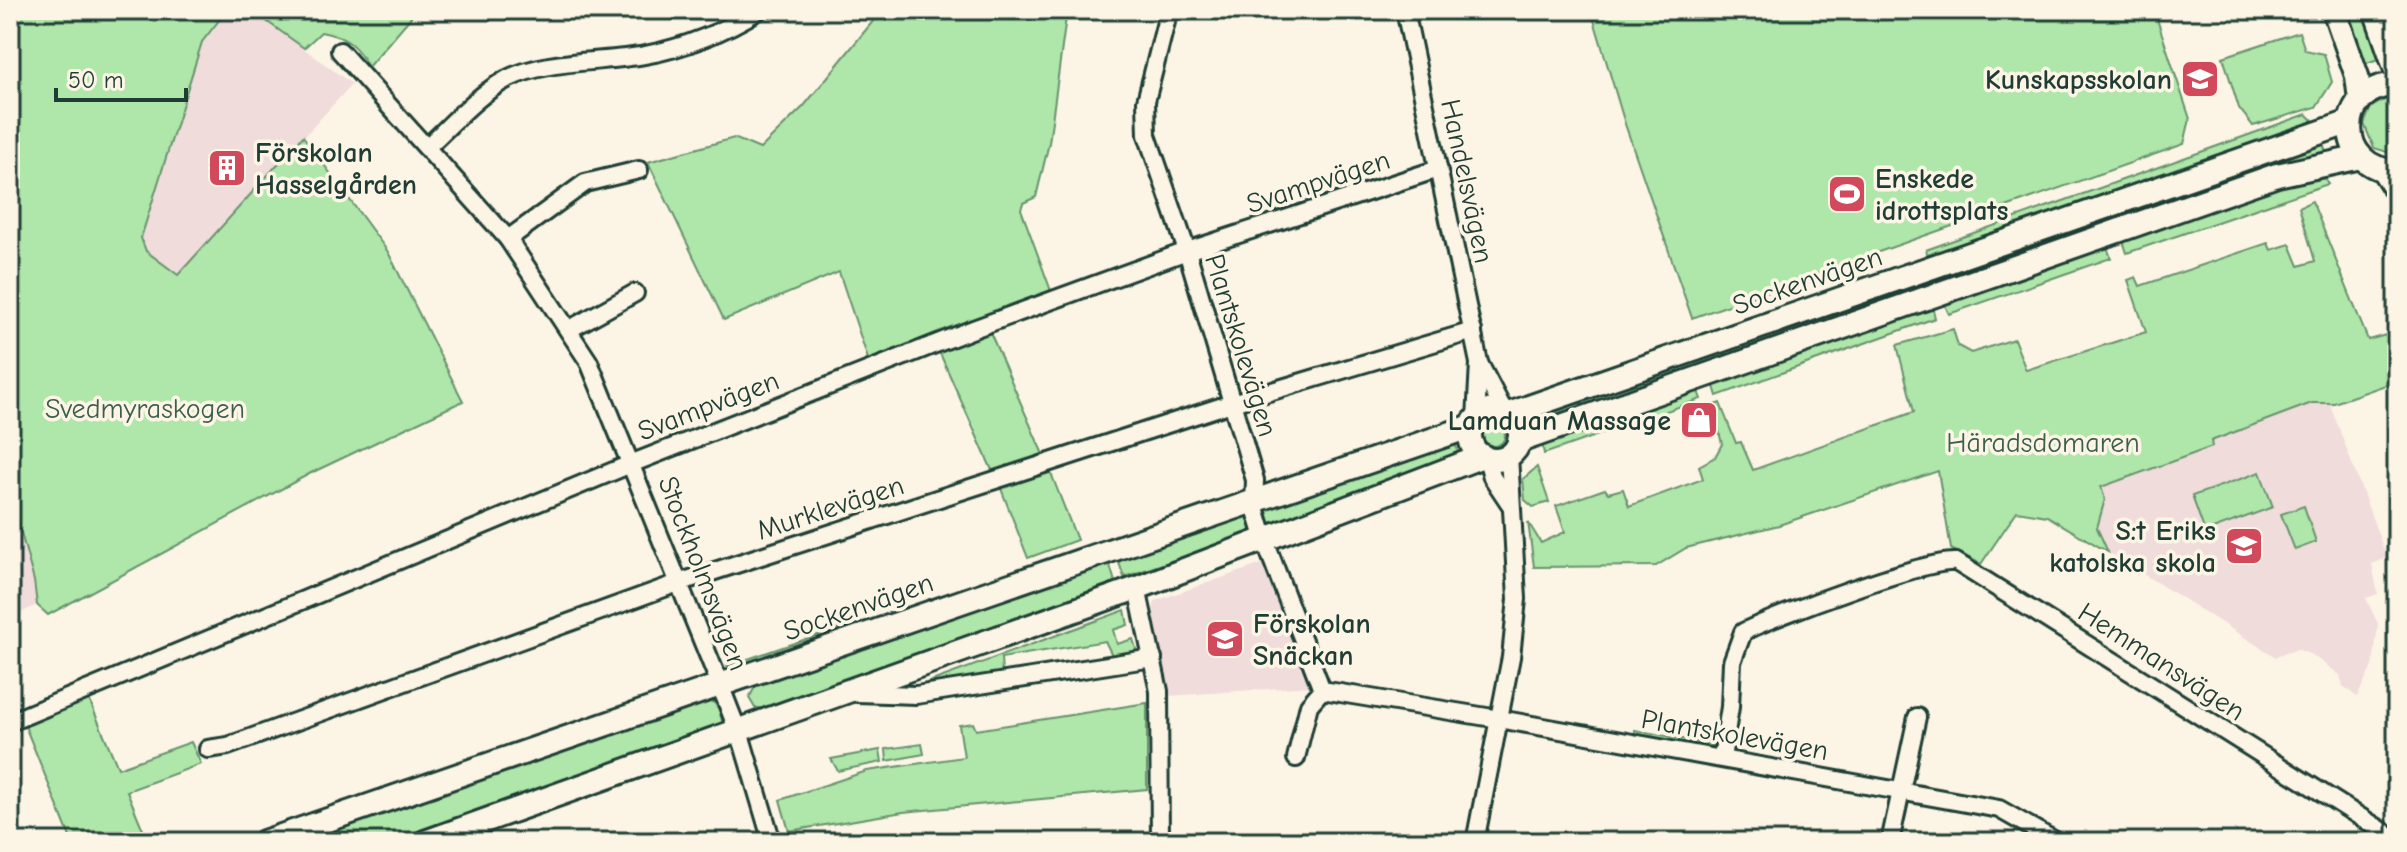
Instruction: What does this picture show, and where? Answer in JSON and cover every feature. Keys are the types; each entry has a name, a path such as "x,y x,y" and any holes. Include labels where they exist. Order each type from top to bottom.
{"street":[{"path":"428,146 480,97 509,78 539,70 646,55 740,22 759,10"},
{"name":"Plantskolevägen","path":"1169,10 1146,101 1147,135 1187,251 1255,480 1254,504 1265,541 1322,690 1999,809 2057,842"},
{"name":"Handelsvägen","path":"1405,10 1479,363 1474,423"},
{"path":"2334,10 2357,76 2360,100"},
{"path":"2375,10 2397,73"},
{"name":"Stockholmsvägen","path":"340,51 508,239 589,362 681,582 737,731 772,842"},
{"path":"2397,85 2379,87 2360,100 2350,122 2352,141 2361,157 2390,170 2397,192"},
{"name":"Sockenvägen","path":"264,842 1110,550 1254,504 1474,423 1494,410 1506,412 2350,122"},
{"name":"Sockenvägen","path":"425,842 463,836 737,731 2277,175 2336,165 2361,157"},
{"name":"Svampvägen","path":"10,722 633,463 976,328 1187,251 1438,169"},
{"path":"508,239 585,183 639,170"},
{"path":"570,329 635,293"},
{"name":"Murklevägen","path":"208,749 228,746 681,582 1232,403 1473,331"},
{"name":"Handelsvägen","path":"1479,363 1506,412"},
{"path":"1475,842 1499,719 1517,599 1517,554 1510,504 1492,477 1500,453 1518,426 1506,412"},
{"path":"1474,423 1471,440 1500,453"},
{"name":"Hemmansvägen","path":"1722,758 1730,707 1732,662 1743,632 1943,560 1956,562 2397,840"},
{"path":"1137,588 1159,691 1160,842"},
{"name":"Sockenvägen","path":"848,693 916,695 1153,658"},
{"path":"1296,758 1309,705 1322,690"},
{"path":"1890,842 1917,717"}],"shaded area":[{"path":"227,10 251,10 352,84 178,275 145,251 141,238 202,42"},
{"name":"S:t Eriks katolska skola","path":"2312,403 2334,403 2331,407 2387,558 2372,564 2378,594 2366,598 2378,624 2373,665 2357,697 2343,686 2340,675 2312,655 2297,649 2276,657 2108,552 2097,528 2105,499 2100,488 2211,448 2211,441"},
{"path":"10,492 34,581 37,605 10,618"},
{"name":"Förskolan Snäckan","path":"1265,563 1311,686 1168,696 1152,613 1155,601"}],"green space":[{"name":"Svedmyraskogen","path":"10,10 227,10 202,42 141,238 146,251 178,275 303,136 388,252 463,401 311,473 48,615 37,605 34,581 10,492"},
{"path":"251,10 417,10 368,67 344,39 321,32 304,48"},
{"path":"882,10 1067,10 1049,143 1036,197 1023,203 1021,209 1051,291 870,365 839,272 724,320 648,162 734,138 760,149 804,106"},
{"name":"Enskede idrottsplats","path":"1591,10 2154,10 2190,119 2184,144 1692,318 1625,124"},
{"path":"2344,10 2366,10 2382,58 2363,64"},
{"path":"2299,32 2305,50 2324,54 2332,82 2316,107 2253,126 2239,108 2223,57"},
{"path":"2390,97 2397,97 2397,155 2374,148 2364,124 2371,107"},
{"path":"2307,114 2317,124 1930,265 1926,250"},
{"path":"2322,141 2328,158 1938,287 1934,273"},
{"path":"2324,176 2328,184 2127,253 2123,241 2270,191 2288,180"},
{"name":"Häradsdomaren","path":"2312,201 2368,340 2386,335 2391,348 2397,347 2397,381 2334,403 2312,403 2211,441 2212,447 2101,487 2105,499 2097,528 2108,552 2047,516 2017,511 1981,564 1951,549 1938,471 1779,525 1686,548 1656,566 1534,567 1528,522 1541,543 1565,532 1556,506 1605,489 1608,493 1623,489 1629,506 1703,479 1699,466 1715,457 1722,444 1713,406 1720,403 1736,443 1741,442 1753,470 1914,412 1897,345 1953,329 1958,346 1971,353 2014,339 2026,370 2146,332 2128,280 2136,277 2140,286 2268,243 2271,250 2290,244 2299,266 2315,261 2299,207"},
{"path":"2107,247 2111,258 1949,314 1942,299 1984,290"},
{"path":"1921,277 1925,288 1539,424 1535,413"},
{"path":"1931,301 1935,318 1717,396 1713,383"},
{"path":"990,332 1045,459 995,477 938,349"},
{"path":"1697,389 1701,399 1544,454 1541,438"},
{"path":"1494,424 1502,427 1505,435 1502,443 1494,446 1486,443 1483,435 1486,427"},
{"path":"1454,441 1461,459 1272,527 1266,509"},
{"path":"1537,467 1549,502 1533,507 1525,500 1523,479"},
{"path":"1049,468 1077,540 1028,558 1000,486"},
{"path":"2260,472 2273,507 2205,532 2192,496"},
{"path":"2304,506 2316,542 2295,550 2281,514"},
{"path":"1247,513 1255,533 1124,577 1117,557"},
{"path":"1108,559 1115,582 764,708 755,708 749,698 756,685"},
{"path":"1125,610 1128,625 1113,630 1117,644 1133,639 1137,652 1113,657 1105,641 1001,658 1002,674 921,685"},
{"path":"850,624 851,632 732,670 727,666"},
{"path":"88,697 118,768 191,742 201,764 127,791 148,842 72,842 23,721"},
{"path":"711,699 719,709 724,729 398,842 289,842"},
{"path":"1147,703 1147,789 903,812 789,831 780,800 867,771 964,757 959,725 973,723 976,730"},
{"path":"1635,730 1715,745 1704,749 1635,735"},
{"path":"922,744 924,754 887,761 886,749"},
{"path":"880,750 882,762 838,771 831,759"}],"place":[{"name":"Kunskapsskolan","path":"2200,79"},
{"name":"Förskolan Hasselgården","path":"227,168"},
{"name":"Enskede idrottsplats","path":"1847,194"},
{"name":"Lamduan Massage","path":"1699,420"},
{"name":"S:t Eriks katolska skola","path":"2244,546"},
{"name":"Förskolan Snäckan","path":"1225,639"}]}
